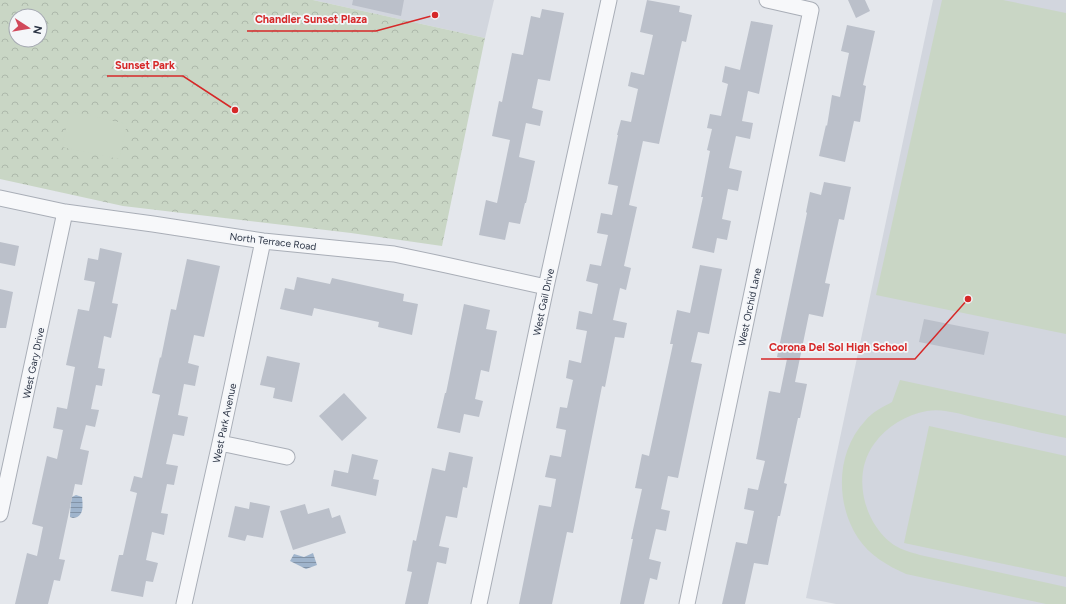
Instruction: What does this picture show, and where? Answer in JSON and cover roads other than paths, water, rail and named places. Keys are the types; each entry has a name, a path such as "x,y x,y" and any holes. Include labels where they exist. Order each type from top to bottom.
{"street":[{"name":"West Gail Drive","path":"479,604 546,287 609,0"},
{"name":"West Orchid Lane","path":"687,604 811,10 767,0"},
{"name":"North Terrace Road","path":"0,198 65,212 263,241 394,254 546,287"},
{"name":"West Gary Drive","path":"0,514 65,212"},
{"name":"West Park Avenue","path":"184,604 263,241"},
{"path":"220,443 287,457"}],"water":[{"path":"76,495 82,497 82,510 79,516 73,518 70,517 71,501 72,497"},
{"path":"313,553 317,565 306,569 290,561 294,554 304,557"}],"place":[{"name":"Chandler Sunset Plaza","path":"435,15"},
{"name":"Sunset Park","path":"235,110"},
{"name":"Corona Del Sol High School","path":"968,299"}]}
